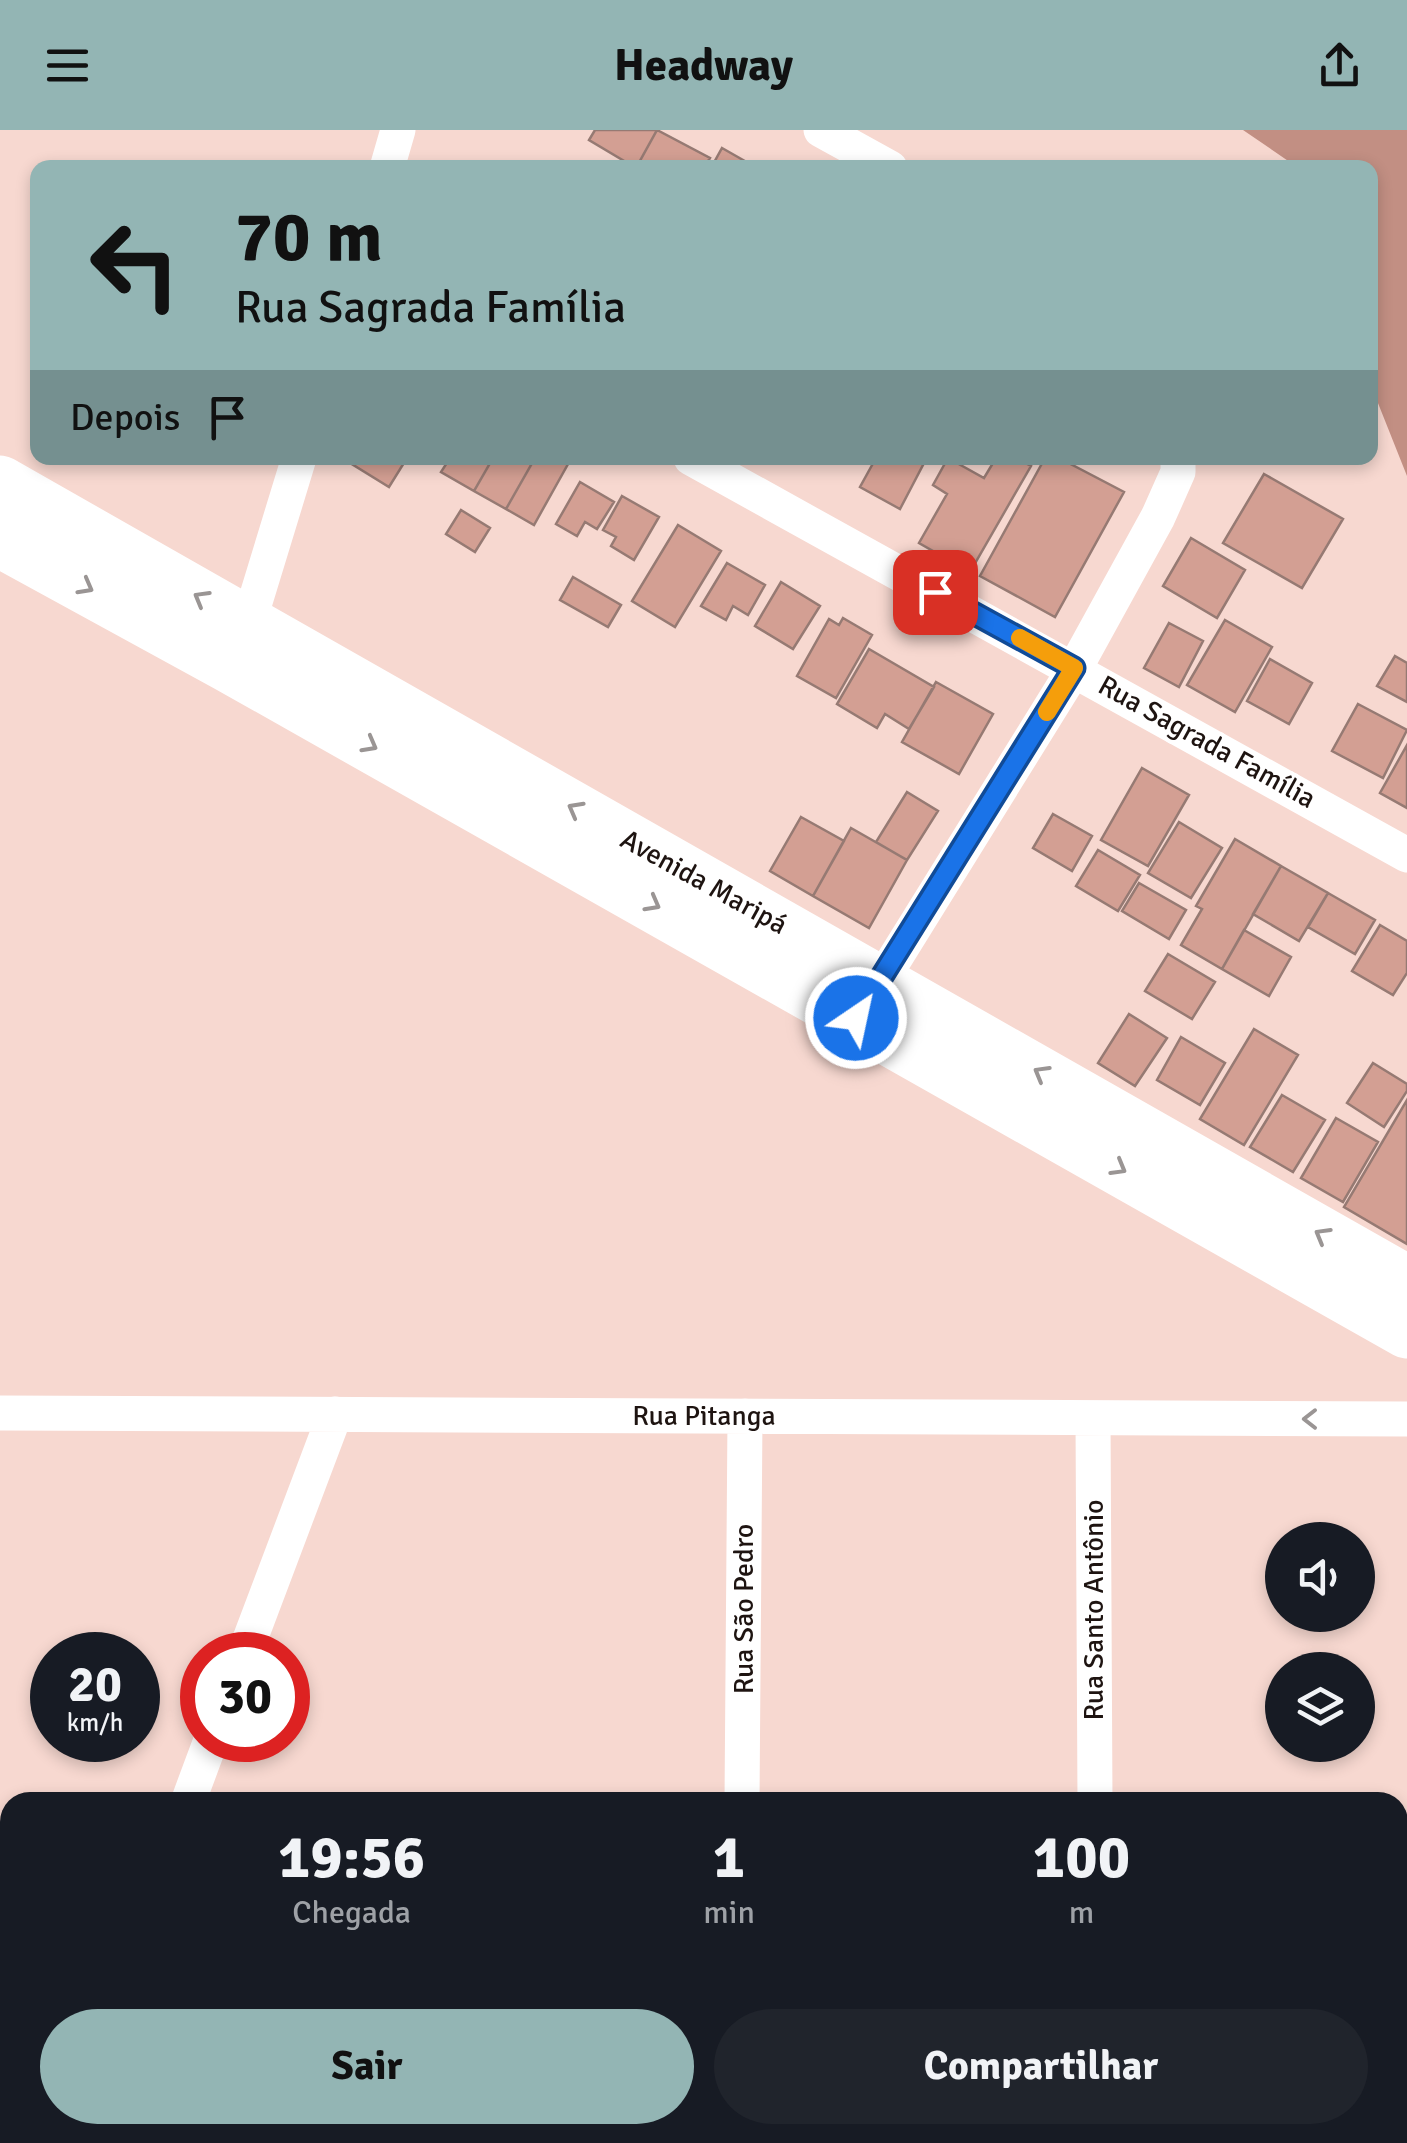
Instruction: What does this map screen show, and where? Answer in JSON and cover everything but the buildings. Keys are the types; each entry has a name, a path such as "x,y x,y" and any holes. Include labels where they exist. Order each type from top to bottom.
{"main road":[{"name":"Avenida Maripá","path":"0,482 238,645 868,1000 1407,1283"},
{"name":"Avenida Maripá","path":"0,540 238,645"},
{"name":"Avenida Maripá","path":"868,1000 1407,1331"}],"street":[{"path":"389,160 398,130"},
{"path":"821,130 875,160"},
{"path":"238,645 297,465"},
{"name":"Rua Sagrada Família","path":"704,465 1407,855"},
{"path":"868,1000 1074,668 1158,517 1178,465"},
{"path":"253,1632 336,1414"},
{"name":"Rua Pitanga","path":"2,1418 336,1414 1407,1419"},
{"name":"Rua São Pedro","path":"742,1792 745,1416"},
{"name":"Rua Santo Antônio","path":"1093,1418 1094,1792"},
{"path":"192,1792 203,1762"}],"shaded area":[{"path":"1243,130 1407,130 1407,476 1378,403 1378,160 1287,160"}],"slow traffic":[{"path":"1020,638 1074,668 1047,712"}],"route":[{"path":"856,1018 1074,668 935,592"}]}
